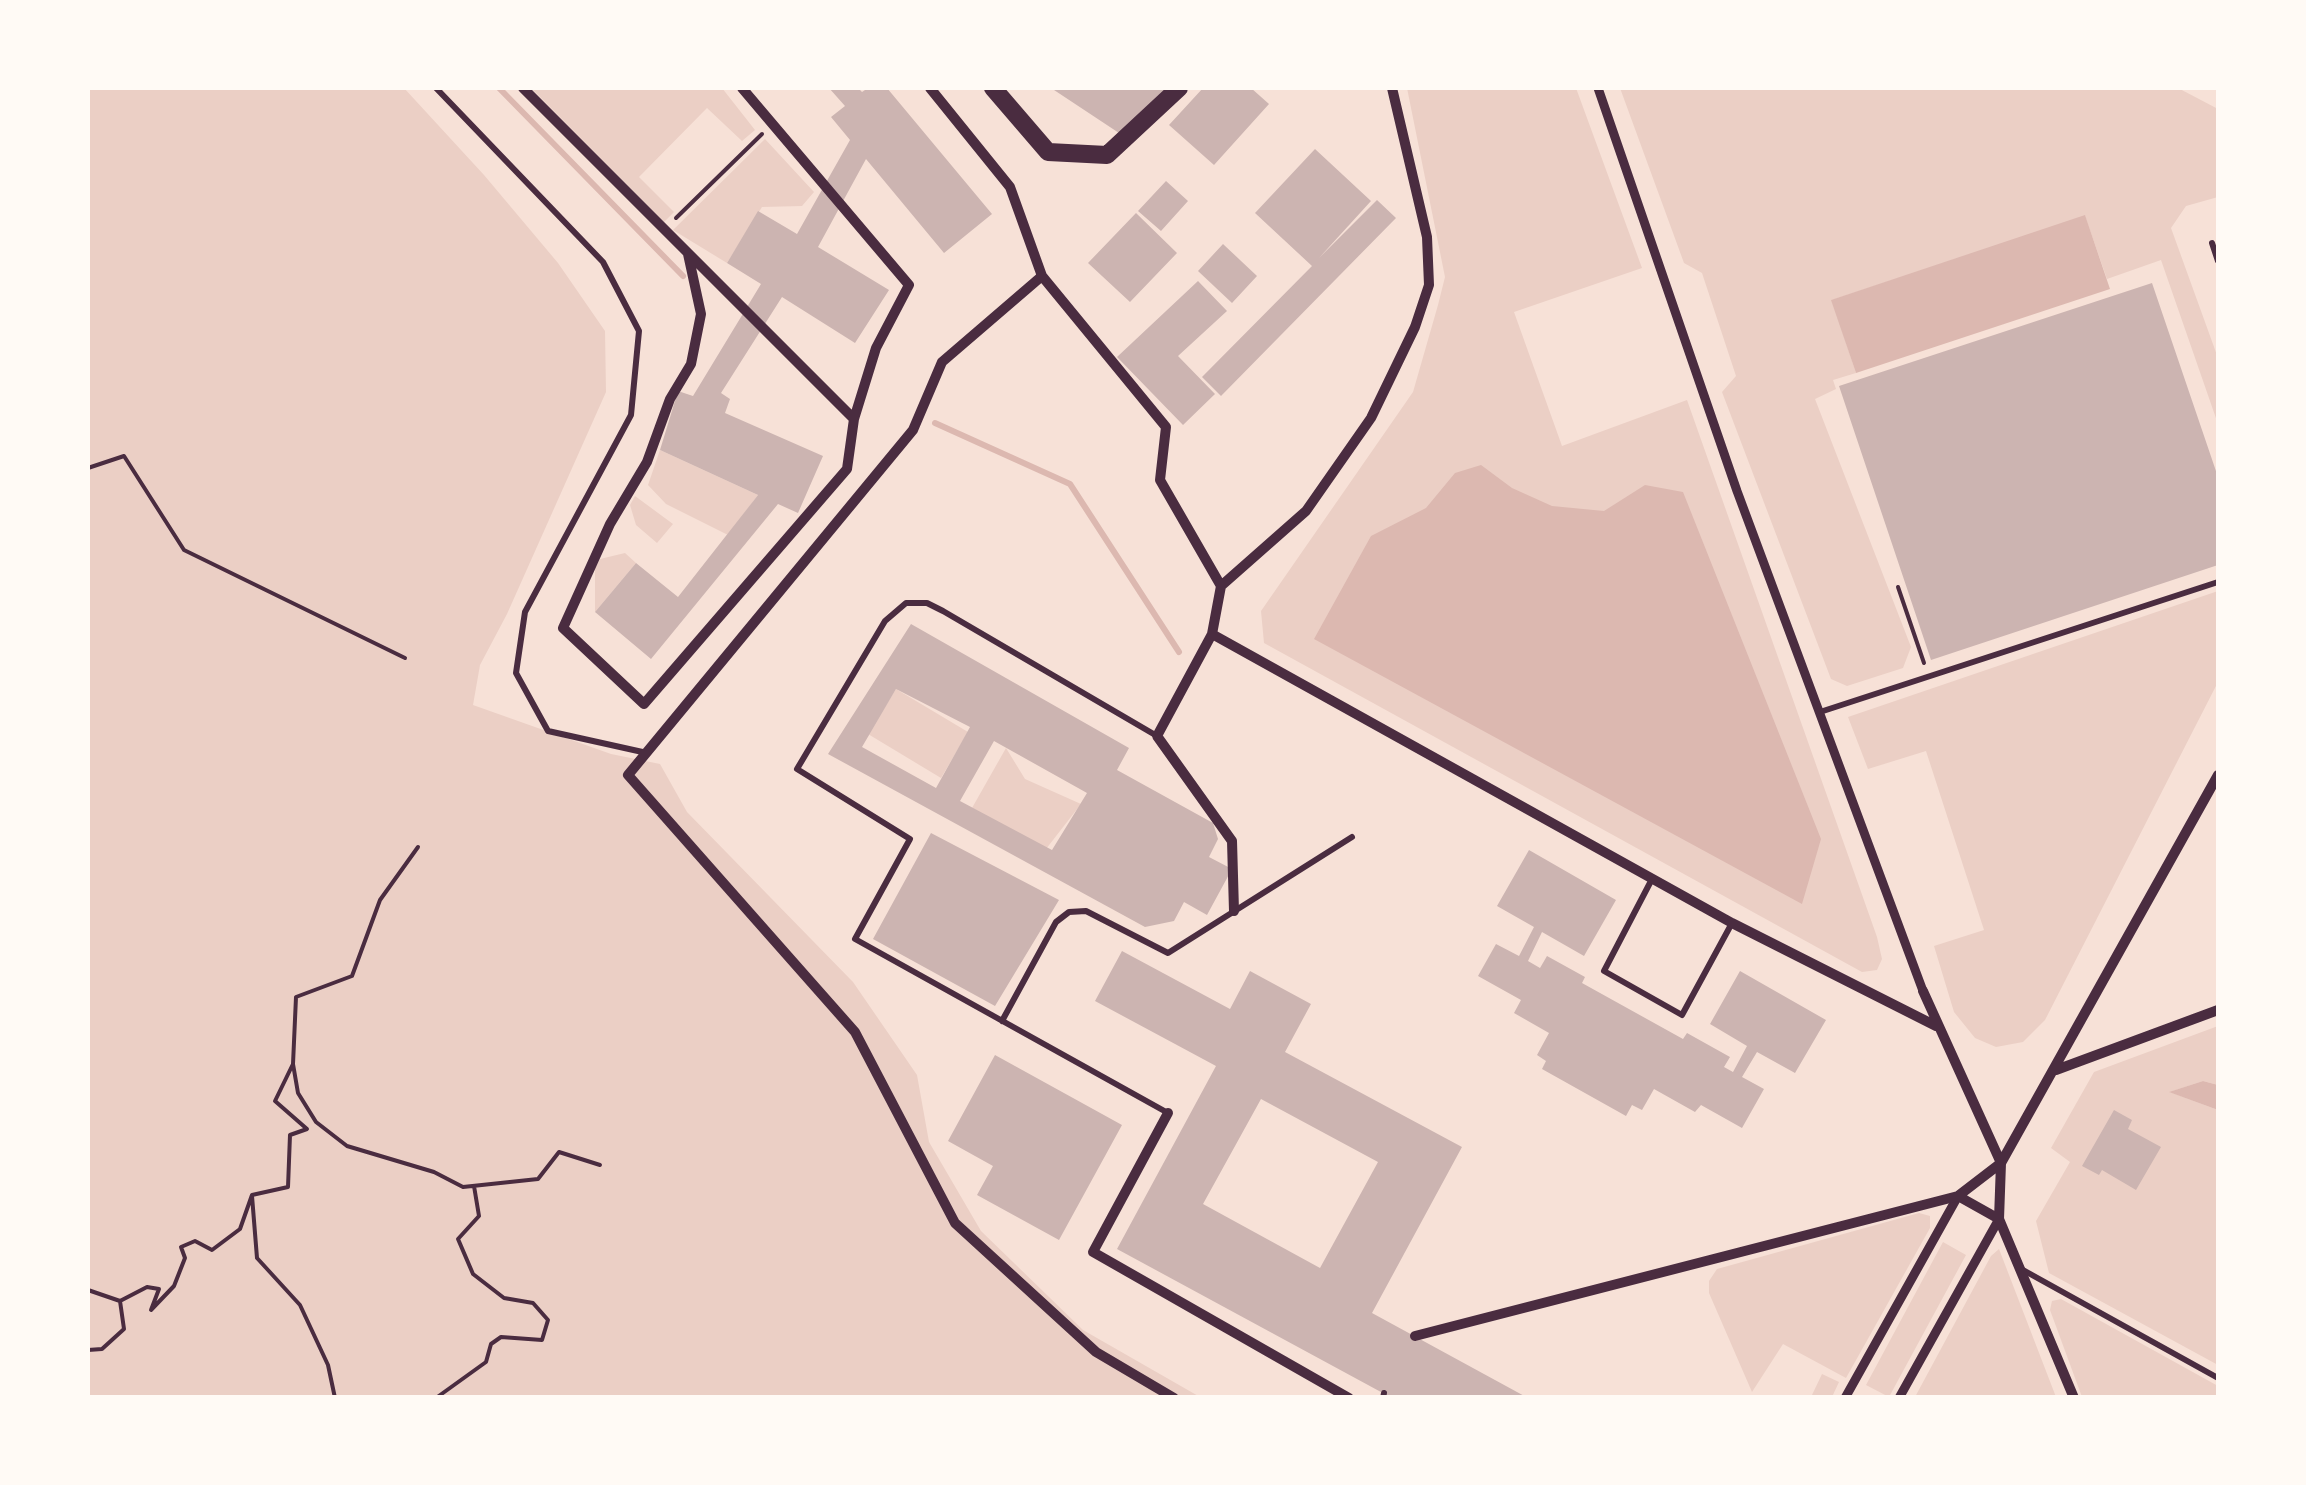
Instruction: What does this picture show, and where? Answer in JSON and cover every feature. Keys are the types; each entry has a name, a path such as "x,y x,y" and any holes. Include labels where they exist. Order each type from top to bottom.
{"street":[{"path":"523,88 854,419"},
{"path":"688,254 701,314 691,364 670,399 647,462 610,524 562,628 644,704 847,469 854,419 876,348 909,285 742,88"},
{"path":"930,88 1010,187 1042,276 1166,428 1160,480 1221,586"},
{"path":"993,88 1048,152 1108,155 1179,88"},
{"path":"1234,911 1232,841 1157,736 1212,634 1221,586 1306,511 1371,418 1415,327 1429,285 1427,237 1392,88"},
{"path":"1598,88 1737,490 1922,991 2002,1163 1999,1218 2074,1398"},
{"path":"1042,276 942,362 913,430 628,775 855,1032 955,1223 1096,1352 1174,1398"},
{"path":"1212,634 1732,923 1936,1026"},
{"path":"1415,1336 1958,1196 2002,1163 2218,775"},
{"path":"2055,1070 2218,1010"},
{"path":"1168,1113 1094,1252 1349,1398"},
{"path":"1958,1196 1999,1218"},
{"path":"1845,1398 1958,1196"},
{"path":"1899,1398 1999,1218"}],"lane":[{"path":"436,88 602,262 640,331 631,415 525,612 516,674 548,731 646,753"},
{"path":"2212,243 2218,261"},
{"path":"1820,712 2218,582"},
{"path":"1157,736 927,602 906,603 884,620 798,769 910,838 854,939 1168,1113"},
{"path":"1002,1021 1056,922 1069,912 1086,910 1168,953 1352,837"},
{"path":"1652,878 1604,971 1682,1015 1732,923"},
{"path":"2018,1268 2218,1378"}],"path":[{"path":"664,230 747,145 773,125"},
{"path":"88,468 124,456 184,550 405,658"},
{"path":"1898,587 1929,677"},
{"path":"418,847 380,900 352,976 296,997 293,1064 298,1093 316,1122 347,1146 434,1172 463,1187 538,1178 559,1152 600,1165"},
{"path":"252,1194 288,1187 290,1134 307,1129 275,1100 293,1064"},
{"path":"436,1398 486,1362 491,1344 501,1337 542,1340 548,1320 533,1303 504,1298 473,1274 458,1239 479,1216 474,1186"},
{"path":"88,1290 120,1301 147,1286 158,1290 150,1310 174,1286 185,1258 181,1247 195,1242 212,1250 240,1228 252,1194"},
{"path":"252,1194 257,1258 300,1304 328,1364 335,1398"},
{"path":"88,1350 102,1349 124,1329 120,1301"}],"shaded area":[{"path":"88,88 404,88 484,175 558,263 605,331 606,392 507,614 480,665 473,705 611,754 660,764 687,812 853,982 917,1075 929,1142 981,1231 1083,1330 1200,1397 88,1397"},
{"path":"531,88 722,88 755,130 742,141 707,108 639,177 674,212 664,222"},
{"path":"1407,88 1576,88 1642,268 1514,312 1562,446 1687,400 1877,937 1882,959 1877,970 1862,972 1264,643 1261,611 1413,392 1438,305 1445,277"},
{"path":"1620,88 2178,88 2218,109 2218,197 2186,206 2171,228 2218,358 2218,424 2161,260 2107,279 2085,216 1832,300 1856,373 1833,380 1836,389 1815,399 1911,647 1903,668 1847,686 1831,679 1722,392 1736,376 1702,273 1684,263"},
{"path":"765,139 814,192 802,206 762,207 727,263 673,230"},
{"path":"2085,215 2110,289 1856,373 1831,300"},
{"path":"660,450 758,495 728,535 666,504 648,485"},
{"path":"1481,465 1512,488 1552,506 1604,511 1645,485 1683,492 1821,839 1802,904 1314,639 1371,536 1426,508 1455,473"},
{"path":"635,496 673,524 657,543 636,525 630,505"},
{"path":"625,553 636,563 595,612 595,568 600,559"},
{"path":"2218,591 2218,682 2045,1020 2023,1042 1996,1047 1975,1038 1954,1012 1934,946 1984,930 1926,751 1868,769 1848,717"},
{"path":"896,689 968,732 941,778 868,734"},
{"path":"1006,748 1025,779 1081,804 1046,849 972,808"},
{"path":"2218,1026 2218,1085 2203,1081 2170,1092 2218,1110 2218,1365 2049,1273 2036,1221 2070,1162 2051,1148 2094,1072"},
{"path":"2203,1081 2218,1085 2218,1110 2169,1092"},
{"path":"1919,1213 1930,1216 1930,1228 1846,1378 1783,1344 1752,1392 1709,1293 1709,1281 1717,1269"},
{"path":"1943,1242 1966,1255 1889,1397 1866,1385"},
{"path":"1999,1249 2056,1397 1915,1397 1991,1256"},
{"path":"2061,1299 2218,1386 2218,1397 2082,1397 2050,1310 2052,1301"},
{"path":"1822,1374 1839,1382 1832,1397 1812,1395"}],"building":[{"path":"829,88 858,88 862,92 868,88 887,88 992,214 944,253 866,159 818,247 889,290 855,343 782,297 721,393 730,399 725,413 823,456 798,513 778,504 651,659 595,612 636,563 678,597 758,495 660,450 678,391 693,396 761,284 727,263 758,211 797,234 850,140 831,117 845,106"},
{"path":"1051,88 1168,88 1119,133"},
{"path":"1203,88 1251,88 1269,104 1214,165 1169,125"},
{"path":"1315,149 1371,201 1319,258 1377,200 1396,218 1221,396 1202,377 1312,266 1255,213"},
{"path":"1166,181 1188,201 1161,231 1138,211"},
{"path":"1136,213 1177,253 1130,302 1088,263"},
{"path":"1223,244 1257,276 1232,303 1198,271"},
{"path":"1198,281 1227,311 1178,356 1215,394 1183,425 1117,357"},
{"path":"2152,283 2218,477 2218,565 1931,660 1839,386"},
{"path":"911,624 1129,748 1117,770 1213,823 1218,839 1209,857 1232,869 1207,915 1184,902 1174,921 1145,927 828,754","holes":["896,689 970,727 936,788 862,747","994,741 1087,793 1052,850 960,801"]},
{"path":"931,833 1059,900 995,1006 873,939"},
{"path":"1529,850 1616,900 1584,956 1542,932 1528,961 1540,968 1547,956 1585,977 1582,983 1683,1039 1687,1033 1730,1057 1724,1067 1733,1072 1747,1046 1710,1024 1740,971 1826,1020 1795,1073 1757,1052 1742,1077 1764,1089 1742,1128 1701,1105 1695,1112 1654,1089 1642,1110 1632,1105 1626,1116 1542,1069 1546,1061 1537,1055 1549,1033 1514,1013 1521,1000 1478,976 1496,944 1519,956 1534,927 1497,906"},
{"path":"1122,951 1230,1009 1250,971 1311,1004 1285,1052 1462,1147 1372,1313 1528,1398 1392,1398 1117,1249 1216,1066 1095,1001","holes":["1261,1099 1378,1162 1320,1268 1203,1204"]},
{"path":"995,1055 1122,1125 1059,1240 977,1195 993,1166 948,1141"},
{"path":"2114,1110 2132,1120 2128,1129 2161,1147 2136,1190 2102,1170 2099,1175 2082,1166"}],"waterway":[{"path":"499,88 683,276"},
{"path":"935,423 1070,484 1179,652"}]}
